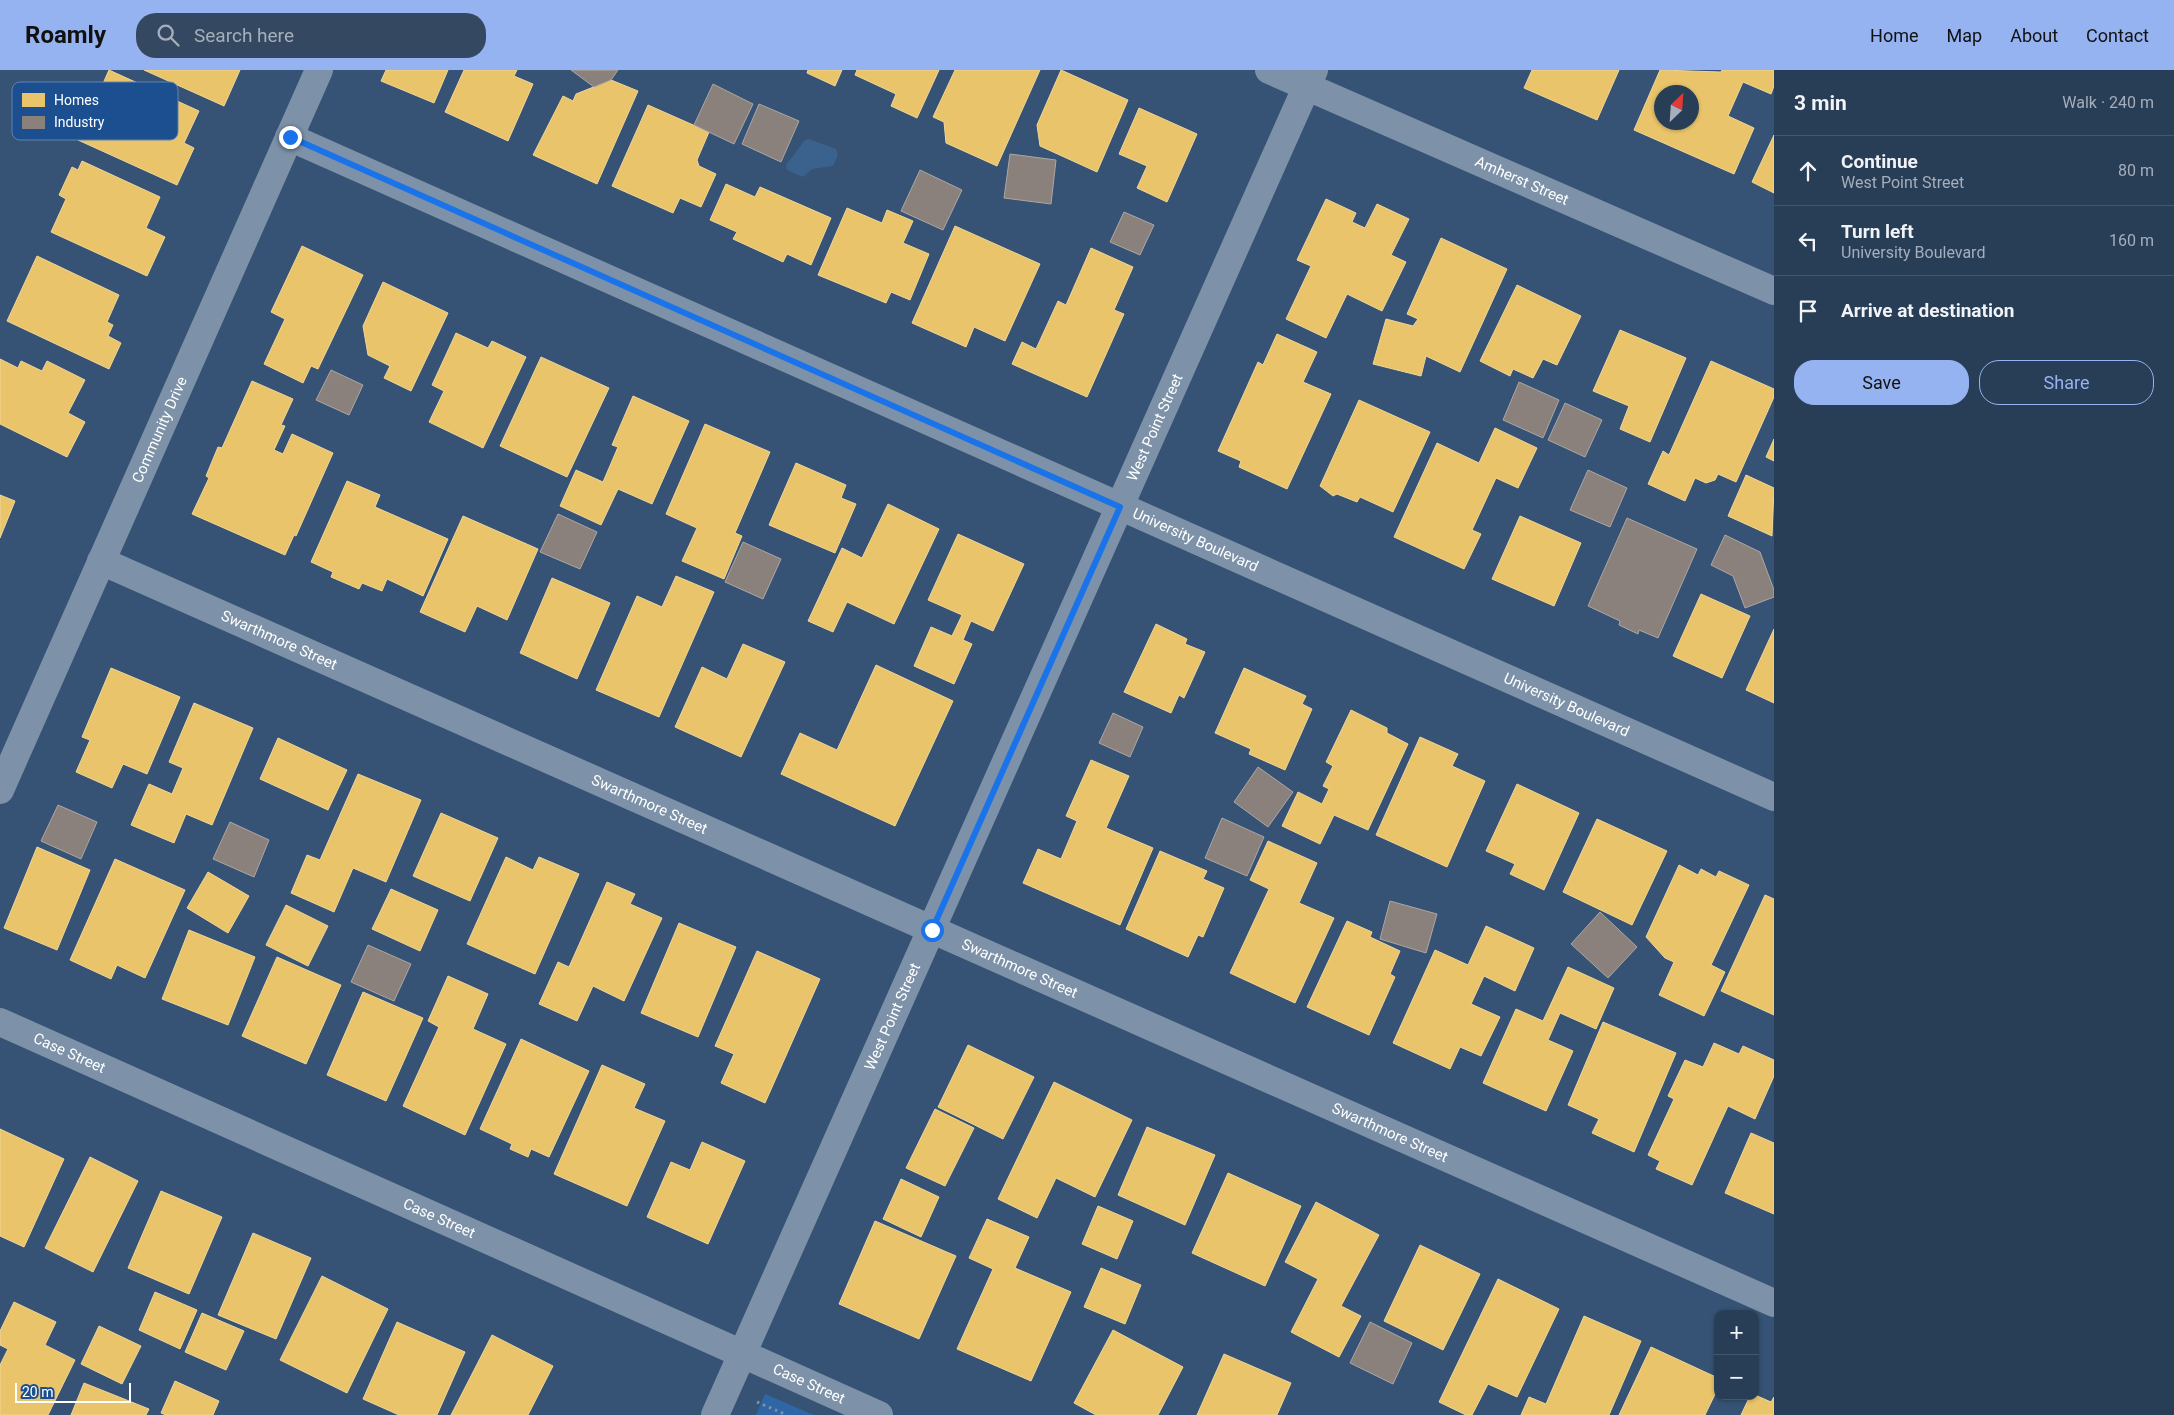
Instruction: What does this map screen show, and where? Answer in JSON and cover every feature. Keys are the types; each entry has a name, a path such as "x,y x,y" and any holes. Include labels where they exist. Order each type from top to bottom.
{"street":[{"name":"Community Drive","path":"0,790 319,70"},
{"name":"Amherst Street","path":"1269,70 1310,78 1774,291"},
{"name":"West Point Street","path":"715,1415 1310,78"},
{"name":"University Boulevard","path":"290,137 1774,797"},
{"name":"Swarthmore Street","path":"101,561 1774,1303"},
{"name":"Case Street","path":"0,1022 880,1415"}],"shaded area":[{"path":"809,139 836,149 838,155 833,166 812,169 803,177 787,170 786,165 805,140"},
{"path":"765,1394 814,1415 756,1415"}],"building: Homes":[{"path":"109,70 135,82 104,82"},
{"path":"144,70 240,70 224,106 178,85 178,82 171,82"},
{"path":"386,70 448,70 434,103 381,81"},
{"path":"464,70 517,70 514,76 533,84 508,141 445,112"},
{"path":"808,70 842,70 835,86 807,73"},
{"path":"857,70 939,70 917,118 891,106 896,94 855,75"},
{"path":"955,70 1040,70 997,166 946,143 944,122 933,117"},
{"path":"1061,70 1128,100 1097,172 1040,146 1037,125"},
{"path":"1532,70 1619,70 1597,120 1524,88"},
{"path":"1660,70 1721,72 1722,70 1774,70 1774,86 1771,94 1743,82 1728,116 1754,128 1734,174 1634,130"},
{"path":"611,80 638,91 597,184 533,155 563,96 573,101 576,94"},
{"path":"178,101 199,111 184,143 194,148 177,185 78,140 178,140"},
{"path":"648,105 709,132 697,160 699,166 716,174 701,207 680,198 673,213 612,186"},
{"path":"1139,108 1197,134 1167,202 1137,188 1147,166 1119,154"},
{"path":"1774,135 1774,193 1752,182"},
{"path":"82,161 160,197 146,228 165,237 147,276 51,232 66,199 59,195 72,167 78,170"},
{"path":"726,184 755,197 760,187 831,218 811,265 787,254 783,262 733,239 737,232 710,220"},
{"path":"1326,199 1356,213 1352,222 1365,228 1377,204 1409,219 1391,255 1406,262 1382,311 1347,294 1326,338 1286,319 1311,266 1297,260"},
{"path":"847,208 882,223 887,210 913,221 903,243 929,254 910,300 891,292 886,303 818,275"},
{"path":"955,226 1040,264 1005,341 974,327 966,347 912,323"},
{"path":"1441,238 1507,269 1460,372 1426,356 1421,376 1373,364 1386,319 1413,326 1418,319 1407,314"},
{"path":"302,246 363,275 318,369 311,366 303,383 264,364 285,319 271,312"},
{"path":"1091,248 1133,267 1114,310 1124,314 1087,397 1012,364 1022,342 1036,349 1058,301 1066,305"},
{"path":"37,256 119,295 107,322 113,325 108,336 121,343 109,369 7,321"},
{"path":"383,282 448,313 411,391 384,378 390,366 368,355 363,326"},
{"path":"1517,285 1581,316 1557,365 1543,359 1533,378 1513,369 1510,376 1480,361"},
{"path":"1620,330 1686,358 1650,442 1620,429 1629,406 1593,391"},
{"path":"456,333 488,348 492,341 526,357 483,448 429,422 444,391 432,385"},
{"path":"1277,334 1317,352 1303,382 1331,394 1287,489 1239,467 1241,461 1218,451 1258,362 1263,365"},
{"path":"541,357 609,388 567,477 500,446"},
{"path":"0,359 18,368 21,361 42,371 47,361 85,380 68,413 85,422 67,457 0,424"},
{"path":"1711,361 1774,389 1774,397 1736,482 1718,474 1715,480 1706,483 1695,478 1685,501 1648,484 1663,451 1669,455"},
{"path":"252,381 293,399 281,425 285,426 274,450 283,454 292,434 333,453 296,536 294,535 285,555 192,514 209,478 206,476 218,447 222,448"},
{"path":"633,396 689,421 652,504 618,489 601,525 560,506 576,470 603,482 618,447 612,445"},
{"path":"1359,400 1430,432 1393,512 1360,497 1357,502 1337,494 1333,496 1320,486"},
{"path":"705,424 770,452 735,533 742,536 724,579 682,561 697,528 666,514"},
{"path":"1495,428 1537,448 1518,488 1496,478 1472,530 1481,534 1464,569 1394,537 1437,443 1479,463"},
{"path":"1774,439 1774,461 1766,457"},
{"path":"796,463 846,485 841,498 856,504 835,553 769,525"},
{"path":"1746,475 1774,488 1772,536 1728,516"},
{"path":"347,481 380,495 375,507 448,539 423,596 387,579 382,591 362,583 359,589 331,577 333,572 311,562"},
{"path":"0,495 15,501 0,538"},
{"path":"888,504 939,529 894,624 847,602 833,632 808,621 842,548 862,558"},
{"path":"463,516 538,549 507,620 477,606 465,632 420,612"},
{"path":"1520,516 1581,543 1554,606 1492,579"},
{"path":"958,534 1024,564 993,631 971,621 963,640 972,644 954,684 914,666 931,627 952,636 962,615 928,600"},
{"path":"676,576 714,592 659,717 596,690 637,596 662,607"},
{"path":"552,578 610,603 577,679 520,653"},
{"path":"1701,594 1750,616 1722,678 1673,656"},
{"path":"1156,624 1187,639 1185,644 1205,652 1184,698 1179,695 1171,713 1124,692"},
{"path":"1774,629 1774,703 1746,690"},
{"path":"743,644 785,662 741,757 675,727 702,667 727,679"},
{"path":"876,665 953,701 895,826 781,774 800,733 837,750"},
{"path":"111,668 180,697 147,774 123,764 112,788 76,772 90,740 82,737"},
{"path":"1244,668 1306,696 1302,704 1312,709 1285,770 1249,754 1251,749 1215,733"},
{"path":"194,703 253,728 212,825 186,814 174,843 131,825 149,784 172,794 183,768 169,762"},
{"path":"1351,710 1387,728 1387,733 1408,744 1368,830 1334,815 1320,844 1282,826 1298,792 1322,804 1329,789 1323,786 1333,766 1326,762"},
{"path":"1420,737 1458,754 1452,766 1485,781 1447,867 1376,835"},
{"path":"278,738 347,770 328,810 260,779"},
{"path":"1091,760 1129,776 1106,828 1153,848 1120,925 1023,883 1038,849 1061,859 1077,821 1066,816"},
{"path":"358,774 421,800 386,882 353,868 334,912 291,893 307,855 320,860"},
{"path":"1517,784 1579,813 1544,890 1510,874 1515,864 1486,851"},
{"path":"441,813 498,838 470,901 413,876"},
{"path":"1597,819 1667,851 1632,925 1563,892"},
{"path":"1268,841 1317,863 1299,903 1334,918 1295,1003 1230,973 1269,889 1250,880"},
{"path":"37,847 90,870 57,950 4,928"},
{"path":"1160,851 1207,871 1203,879 1224,888 1203,937 1198,935 1188,957 1126,929"},
{"path":"506,857 533,870 539,857 579,874 535,974 467,944"},
{"path":"115,859 185,890 145,978 117,965 111,979 70,960"},
{"path":"1679,865 1698,875 1701,869 1716,877 1719,871 1749,885 1711,965 1725,972 1704,1016 1659,995 1674,962 1665,958 1646,937"},
{"path":"208,872 249,896 228,933 187,908"},
{"path":"607,882 635,894 630,904 662,918 624,1001 593,986 577,1021 539,1004 558,962 569,967"},
{"path":"391,889 438,910 420,951 372,929"},
{"path":"1765,895 1774,899 1774,1015 1721,991"},
{"path":"286,905 328,926 308,966 266,945"},
{"path":"1347,921 1372,932 1370,937 1400,951 1390,974 1395,977 1369,1035 1307,1007"},
{"path":"679,923 736,947 698,1037 641,1013"},
{"path":"1486,926 1534,948 1515,991 1484,976 1471,1004 1500,1017 1481,1056 1460,1047 1450,1069 1393,1043 1435,950 1468,965"},
{"path":"189,930 255,957 228,1025 162,999"},
{"path":"757,951 820,979 765,1103 721,1083 734,1054 715,1046"},
{"path":"277,957 341,985 306,1064 242,1036"},
{"path":"1568,967 1614,988 1596,1029 1560,1013 1548,1040 1573,1051 1546,1111 1483,1083 1516,1009 1543,1021"},
{"path":"448,976 488,994 473,1029 506,1044 465,1135 403,1106 439,1027 428,1021"},
{"path":"363,992 423,1018 386,1101 327,1075"},
{"path":"1603,1022 1676,1053 1634,1152 1592,1133 1599,1119 1568,1105"},
{"path":"521,1039 589,1071 549,1157 531,1149 528,1157 510,1149 512,1144 480,1129"},
{"path":"1714,1043 1739,1054 1743,1046 1774,1060 1774,1076 1755,1119 1728,1106 1692,1185 1656,1169 1660,1161 1648,1155 1674,1099 1668,1096 1685,1060 1703,1067"},
{"path":"968,1045 1034,1077 1003,1139 938,1107"},
{"path":"602,1065 645,1084 634,1108 665,1121 627,1206 554,1174"},
{"path":"1054,1082 1132,1120 1095,1197 1056,1178 1037,1218 998,1199"},
{"path":"935,1109 974,1128 945,1186 906,1168"},
{"path":"1147,1127 1215,1155 1185,1225 1118,1195"},
{"path":"0,1129 64,1159 24,1247 0,1236"},
{"path":"1751,1133 1774,1143 1774,1214 1725,1193"},
{"path":"702,1142 745,1161 708,1244 647,1217 671,1162 690,1170"},
{"path":"90,1157 138,1181 93,1272 45,1248"},
{"path":"1228,1173 1301,1206 1265,1286 1192,1253"},
{"path":"901,1179 939,1197 921,1237 883,1219"},
{"path":"161,1191 222,1217 189,1294 128,1268"},
{"path":"1316,1202 1379,1235 1341,1306 1361,1316 1339,1357 1291,1332 1318,1279 1285,1262"},
{"path":"1098,1206 1133,1221 1117,1259 1082,1244"},
{"path":"987,1219 1029,1237 1015,1268 1071,1292 1031,1381 957,1349 993,1269 969,1258"},
{"path":"875,1221 956,1256 919,1339 839,1304"},
{"path":"253,1233 311,1258 276,1339 218,1315"},
{"path":"1420,1245 1480,1274 1443,1350 1384,1321"},
{"path":"1101,1268 1141,1285 1125,1324 1084,1307"},
{"path":"322,1276 388,1309 347,1393 280,1360"},
{"path":"1498,1279 1559,1309 1517,1397 1488,1384 1472,1415 1466,1415 1439,1402"},
{"path":"155,1292 197,1310 180,1349 139,1330"},
{"path":"14,1302 56,1322 45,1345 75,1360 48,1415 0,1415 0,1365 8,1349 0,1345 0,1331"},
{"path":"202,1313 244,1331 226,1370 185,1352"},
{"path":"1584,1316 1641,1341 1609,1415 1521,1415 1529,1397 1546,1404"},
{"path":"397,1322 465,1352 437,1415 399,1415 363,1399"},
{"path":"99,1326 141,1346 122,1384 81,1364"},
{"path":"1113,1330 1183,1367 1158,1415 1096,1415 1074,1403"},
{"path":"492,1335 553,1366 528,1415 451,1415"},
{"path":"1651,1347 1714,1376 1714,1396 1705,1415 1619,1415"},
{"path":"1224,1354 1291,1383 1277,1415 1197,1415"},
{"path":"175,1381 219,1401 213,1415 166,1415 161,1413"},
{"path":"84,1383 149,1409 146,1415 71,1415"},
{"path":"1759,1397 1771,1402 1774,1397 1774,1415 1741,1415 1748,1400 1759,1400"}],"building: Industry":[{"path":"571,70 618,70 611,80 594,87"},
{"path":"713,84 753,104 734,144 694,125"},
{"path":"759,104 799,121 781,162 742,144"},
{"path":"1010,154 1056,160 1051,204 1004,198"},
{"path":"920,170 962,190 943,230 901,211"},
{"path":"1124,212 1154,225 1140,255 1110,242"},
{"path":"331,370 363,385 349,415 316,400"},
{"path":"1519,382 1559,400 1543,438 1503,420"},
{"path":"1565,403 1602,420 1585,457 1548,440"},
{"path":"1588,470 1627,488 1610,527 1570,510"},
{"path":"558,514 597,532 580,569 540,552"},
{"path":"1627,518 1697,549 1658,638 1639,630 1638,634 1619,625 1620,621 1588,606"},
{"path":"1725,535 1760,552 1774,590 1774,597 1745,608 1733,576 1711,565"},
{"path":"743,542 781,559 763,599 725,582"},
{"path":"1113,713 1143,727 1130,757 1099,743"},
{"path":"1258,767 1293,792 1268,827 1234,802"},
{"path":"58,805 97,822 81,859 41,841"},
{"path":"1222,818 1264,837 1247,876 1205,858"},
{"path":"230,822 269,840 254,877 213,859"},
{"path":"1390,901 1437,914 1426,953 1380,939"},
{"path":"1600,912 1637,947 1608,978 1571,944"},
{"path":"368,945 411,964 394,1001 351,982"},
{"path":"1370,1322 1412,1343 1393,1384 1350,1363"}],"route":[{"path":"290,137 1120,507 932,930"}]}
